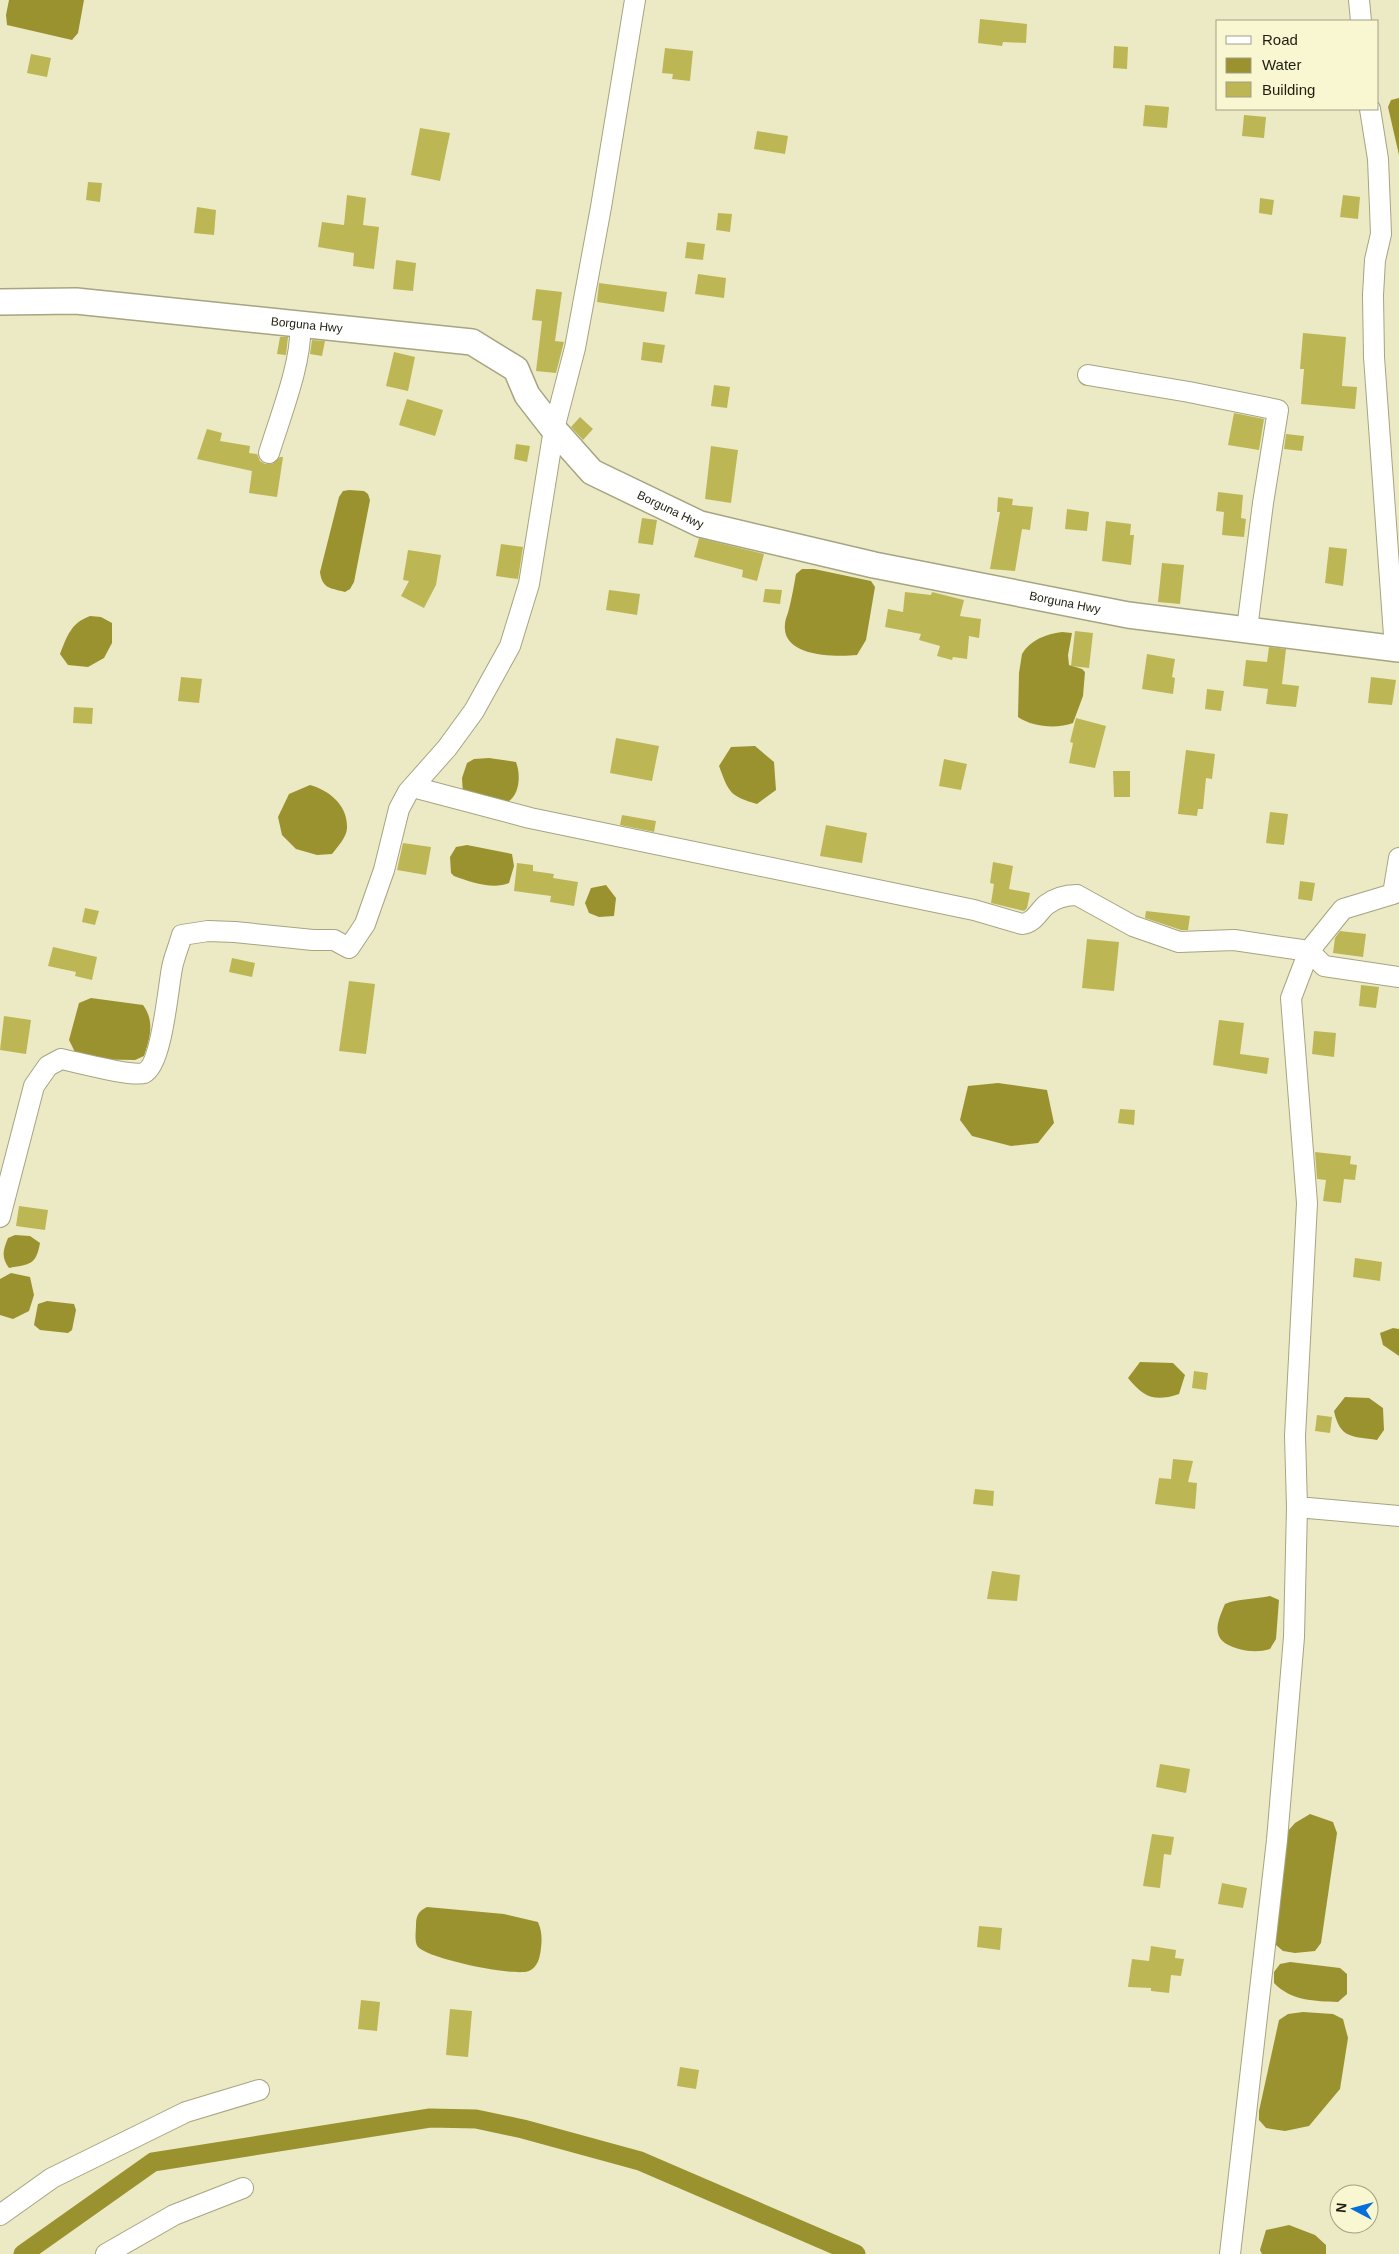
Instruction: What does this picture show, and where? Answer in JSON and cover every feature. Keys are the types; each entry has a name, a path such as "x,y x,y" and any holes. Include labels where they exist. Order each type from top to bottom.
{"street":[{"path":"0,1217 34,1086 48,1066 61,1059 111,1070 142,1074 150,1069 157,1051 172,966 182,936 208,931 235,932 334,940 349,948 365,924 384,870 399,809 413,787 447,748 474,712 510,646 529,584 554,430 571,365 602,207 635,0"},
{"path":"1359,0 1361,20"},
{"path":"1370,110 1378,159 1381,234 1375,260 1373,295 1374,357 1397,649"},
{"name":"Borguna Hwy","path":"0,302 76,301 472,342 516,370 527,395 554,430 592,472 700,524 874,565 1128,615 1397,649"},
{"path":"269,453 294,367 301,336 300,324"},
{"path":"1088,375 1278,410 1263,503 1247,629"},
{"path":"413,787 530,818 958,907 1022,924 1028,924 1052,900 1077,894 1133,926 1179,942 1234,940 1309,951 1324,966 1399,977"},
{"path":"1230,2254 1278,1830 1294,1637 1297,1507 1295,1436 1307,1203 1291,998 1309,951 1343,909 1393,894 1399,858"},
{"path":"1297,1507 1399,1516"},
{"path":"0,2215 52,2178 186,2112 259,2090"},
{"path":"106,2254 174,2216 243,2188"}],"water":[{"path":"9,0 84,0 78,33 72,40 7,25 6,15"},
{"path":"1399,98 1399,155 1388,107 1391,100"},
{"path":"343,491 364,491 368,494 370,500 354,582 350,589 345,592 325,585 320,572 339,497"},
{"path":"802,569 814,569 871,581 875,587 866,640 857,655 836,656 811,653 791,643 786,635 785,622 796,574"},
{"path":"90,616 101,617 112,623 112,643 104,658 88,667 68,665 60,654 65,641 70,631 78,622"},
{"path":"1062,632 1072,633 1068,655 1069,665 1082,669 1085,672 1083,696 1073,723 1060,726 1045,726 1030,723 1018,717 1019,673 1022,654 1029,645 1039,638"},
{"path":"755,746 774,762 776,790 757,804 736,796 728,788 719,766 731,747"},
{"path":"489,758 516,762 519,773 517,790 511,800 506,803 463,794 462,778 467,763 474,759"},
{"path":"310,785 330,794 344,811 347,830 342,841 332,854 317,855 296,849 282,835 278,817 289,794"},
{"path":"467,845 512,854 514,866 509,883 496,886 474,883 454,876 451,873 450,857 456,847"},
{"path":"606,885 616,898 614,916 599,917 589,913 585,903 591,888"},
{"path":"91,998 143,1005 147,1011 150,1023 144,1056 135,1060 82,1059 76,1054 69,1040 79,1003"},
{"path":"998,1083 1047,1090 1054,1123 1038,1143 1011,1146 972,1136 960,1120 968,1086"},
{"path":"15,1235 30,1236 40,1243 34,1260 22,1266 9,1268 4,1257 4,1250 8,1238"},
{"path":"11,1273 30,1277 34,1295 29,1311 13,1319 0,1315 0,1279"},
{"path":"47,1301 74,1304 76,1310 72,1330 68,1333 40,1330 34,1325 38,1304"},
{"path":"1393,1328 1399,1329 1399,1356 1383,1345 1380,1333"},
{"path":"1140,1362 1173,1363 1185,1375 1179,1394 1157,1398 1139,1390 1128,1378"},
{"path":"1345,1397 1369,1398 1383,1408 1384,1430 1377,1440 1348,1434 1340,1427 1334,1411"},
{"path":"1270,1596 1279,1600 1276,1639 1270,1649 1247,1651 1230,1646 1224,1642 1218,1632 1218,1626 1225,1604"},
{"path":"1310,1814 1333,1822 1337,1833 1321,1943 1315,1951 1295,1953 1283,1951 1276,1945 1274,1928 1287,1832 1295,1823"},
{"path":"427,1907 504,1914 538,1922 542,1938 541,1951 535,1967 529,1971 521,1972 491,1969 472,1966 425,1952 417,1945 416,1922 417,1916"},
{"path":"1290,1962 1340,1968 1347,1974 1347,1994 1338,2002 1304,1999 1288,1993 1274,1983 1274,1972 1280,1964"},
{"path":"1303,2012 1333,2014 1343,2019 1348,2038 1340,2089 1309,2126 1285,2131 1266,2128 1259,2120 1259,2111 1279,2020 1288,2014"},
{"path":"1289,2225 1315,2235 1326,2245 1326,2254 1262,2254 1260,2250 1266,2230"}],"building":[{"path":"980,19 1027,24 1026,43 1003,42 1002,46 978,43"},
{"path":"1114,46 1128,47 1127,69 1113,68"},
{"path":"665,48 693,51 690,81 672,79 673,74 662,73"},
{"path":"31,54 51,58 47,77 27,73"},
{"path":"1145,105 1169,107 1167,128 1143,126"},
{"path":"1244,115 1266,117 1264,138 1242,136"},
{"path":"420,128 450,133 440,181 411,175"},
{"path":"757,131 788,136 785,154 754,149"},
{"path":"88,182 102,183 100,202 86,200"},
{"path":"347,195 366,198 363,225 379,227 374,269 353,266 354,253 318,247 322,222 344,225"},
{"path":"1343,195 1360,197 1358,219 1340,217"},
{"path":"1260,198 1274,200 1272,215 1259,213"},
{"path":"197,207 216,210 214,235 194,233"},
{"path":"718,213 732,214 730,232 716,230"},
{"path":"687,242 705,244 703,260 685,258"},
{"path":"396,260 416,263 413,291 393,289"},
{"path":"698,274 726,278 724,298 695,294"},
{"path":"599,283 667,292 664,312 597,302"},
{"path":"536,289 562,292 555,341 564,342 556,373 536,371 542,321 532,320"},
{"path":"1303,333 1346,337 1342,386 1357,387 1355,409 1301,404 1304,369 1300,369"},
{"path":"280,337 288,337 286,355 277,354"},
{"path":"312,340 325,341 322,356 310,354"},
{"path":"643,342 665,345 662,363 641,360"},
{"path":"394,352 415,357 408,391 386,386"},
{"path":"714,385 730,387 727,408 711,406"},
{"path":"407,399 443,410 435,436 399,425"},
{"path":"1234,413 1264,419 1259,450 1228,445"},
{"path":"580,417 593,429 583,440 571,427"},
{"path":"207,429 222,433 220,441 250,446 249,453 257,454 260,461 265,464 272,464 280,457 283,457 277,497 249,493 252,471 197,459"},
{"path":"1286,434 1304,436 1302,451 1284,449"},
{"path":"516,444 530,446 527,462 514,459"},
{"path":"711,446 738,450 731,503 705,499"},
{"path":"1218,492 1243,495 1241,518 1246,519 1244,537 1222,535 1224,512 1216,511"},
{"path":"998,497 1013,499 1012,505 1033,507 1030,530 1022,529 1015,571 990,569 1000,512 997,512"},
{"path":"1067,509 1089,512 1087,531 1065,529"},
{"path":"642,518 657,520 653,545 638,543"},
{"path":"1106,521 1131,524 1130,535 1134,535 1131,565 1102,561"},
{"path":"699,538 764,554 757,581 742,577 743,570 694,557"},
{"path":"501,544 523,547 518,579 496,576"},
{"path":"1329,547 1347,549 1343,586 1325,583"},
{"path":"408,550 441,555 436,585 424,608 401,596 409,581 403,580"},
{"path":"1162,563 1184,565 1180,604 1158,602"},
{"path":"765,589 782,590 780,604 763,602"},
{"path":"609,590 640,594 637,615 606,610"},
{"path":"905,592 931,595 932,592 964,600 960,616 981,619 979,638 969,636 967,659 953,657 952,660 937,656 940,646 919,640 921,634 885,627 888,609 903,612"},
{"path":"1075,631 1093,633 1089,668 1071,666"},
{"path":"1269,647 1286,649 1282,684 1299,686 1296,707 1266,704 1268,689 1243,686 1246,660 1267,662"},
{"path":"1147,654 1175,659 1172,677 1175,678 1173,694 1142,689"},
{"path":"181,677 202,679 199,703 178,701"},
{"path":"1371,677 1396,680 1392,705 1368,703"},
{"path":"1207,689 1224,691 1221,711 1205,709"},
{"path":"74,707 93,708 92,724 73,723"},
{"path":"1076,718 1106,726 1095,768 1069,763 1073,743 1070,742"},
{"path":"616,738 659,746 652,781 610,773"},
{"path":"1186,750 1215,754 1212,779 1206,778 1203,809 1198,809 1197,816 1178,814"},
{"path":"944,759 967,764 961,790 939,786"},
{"path":"1113,771 1130,771 1130,797 1114,797"},
{"path":"1270,812 1288,814 1284,845 1266,843"},
{"path":"622,815 656,821 654,832 620,825"},
{"path":"826,825 867,833 862,863 820,856"},
{"path":"403,843 431,847 426,875 397,870"},
{"path":"993,862 1013,866 1009,889 1030,893 1027,908 1024,911 991,903 994,884 990,883"},
{"path":"517,863 533,865 533,871 554,874 553,878 578,882 574,906 550,902 551,896 514,891"},
{"path":"1300,881 1315,883 1312,901 1298,899"},
{"path":"85,908 99,911 95,925 82,922"},
{"path":"1146,911 1190,916 1188,930 1181,930 1145,918"},
{"path":"1340,931 1366,934 1363,957 1333,953 1335,938"},
{"path":"1087,939 1119,942 1114,991 1082,988"},
{"path":"53,947 97,957 92,980 75,976 76,972 48,966"},
{"path":"232,958 255,963 252,977 229,972"},
{"path":"349,981 375,984 366,1054 339,1051"},
{"path":"1361,985 1379,987 1376,1008 1359,1006"},
{"path":"4,1016 31,1020 26,1054 0,1050"},
{"path":"1219,1020 1244,1023 1240,1054 1269,1058 1267,1074 1213,1065"},
{"path":"1314,1031 1336,1033 1334,1057 1312,1054"},
{"path":"1120,1109 1135,1110 1134,1125 1118,1123"},
{"path":"1315,1152 1351,1156 1350,1164 1357,1165 1355,1180 1344,1179 1341,1203 1323,1201 1326,1180 1317,1179"},
{"path":"19,1206 48,1210 45,1230 16,1226"},
{"path":"1355,1258 1382,1262 1380,1281 1353,1277"},
{"path":"1194,1371 1208,1373 1206,1390 1192,1388"},
{"path":"1317,1415 1332,1417 1330,1433 1315,1431"},
{"path":"1173,1459 1193,1461 1188,1482 1197,1483 1195,1509 1155,1504 1159,1478 1171,1479"},
{"path":"975,1489 994,1491 993,1506 973,1504"},
{"path":"992,1571 1020,1575 1017,1601 987,1599"},
{"path":"1160,1764 1190,1769 1186,1793 1156,1787"},
{"path":"1152,1834 1174,1837 1171,1855 1164,1854 1160,1888 1143,1886"},
{"path":"1222,1883 1247,1888 1243,1908 1218,1904"},
{"path":"979,1926 1002,1928 1000,1950 977,1947"},
{"path":"1151,1946 1176,1950 1175,1958 1184,1959 1181,1976 1171,1975 1169,1993 1151,1991 1151,1988 1128,1987 1132,1959 1149,1961"},
{"path":"361,2000 380,2002 377,2031 358,2029"},
{"path":"450,2009 472,2011 468,2057 446,2055"},
{"path":"680,2067 699,2070 696,2089 677,2086"}],"waterway":[{"path":"23,2254 153,2162 430,2118 476,2119 523,2129 640,2161 856,2254"}]}
